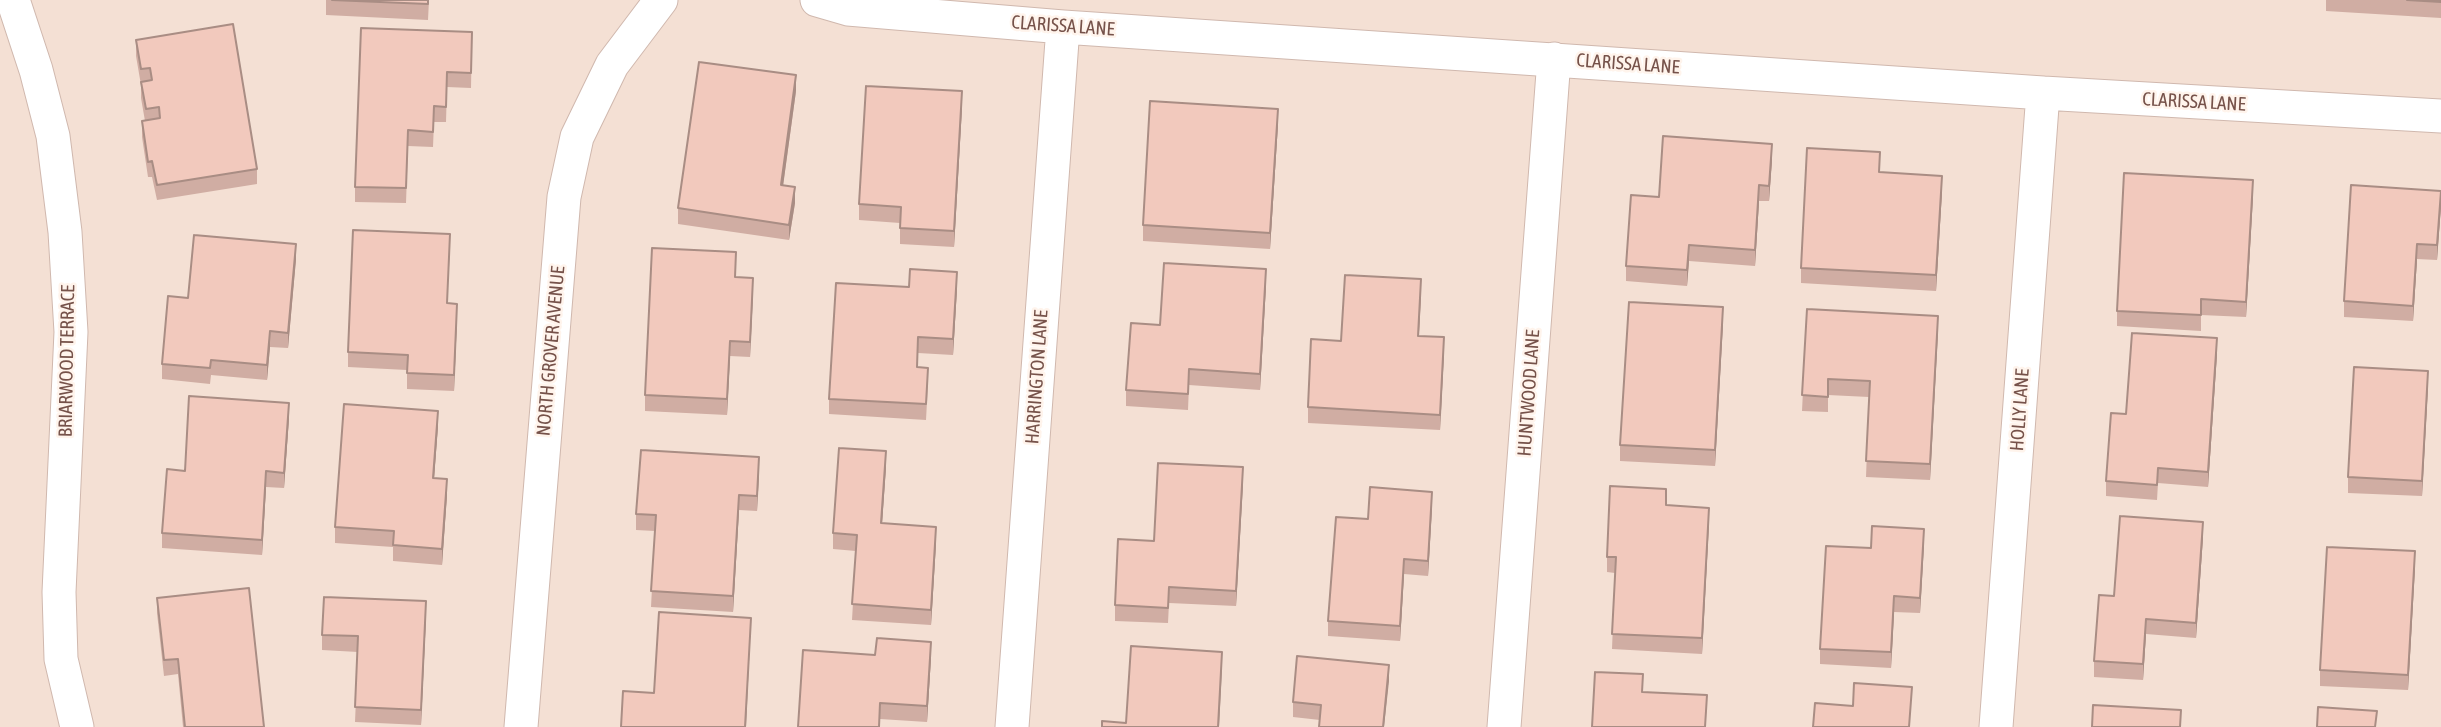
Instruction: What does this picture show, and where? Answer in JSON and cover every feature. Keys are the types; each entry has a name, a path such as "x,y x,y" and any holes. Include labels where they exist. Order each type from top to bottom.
{"street":[{"name":"BRIARWOOD TERRACE","path":"13,0 36,70 53,136 65,232 71,332 59,592 61,659 77,727"},
{"name":"NORTH GROVER AVENUE","path":"521,727 564,197 577,137 612,65 661,0"},
{"name":"CLARISSA LANE","path":"817,0 848,9 1063,27 2043,93 2441,116"},
{"name":"HARRINGTON LANE","path":"1012,727 1063,27"},
{"name":"HUNTWOOD LANE","path":"1504,727 1554,59"},
{"name":"HOLLY LANE","path":"1996,727 2043,93"}],"shaded area":[{"path":"0,0 2441,0 2441,727 0,727"}],"building":[{"path":"332,0 428,0 428,4"},
{"path":"2407,0 2441,0 2441,2"},
{"path":"233,24 257,169 157,185 152,161 148,162 142,121 160,118 159,107 146,109 141,82 152,80 150,68 141,69 136,40"},
{"path":"361,28 472,32 471,73 447,72 446,107 434,106 433,132 408,130 406,188 355,187"},
{"path":"699,62 796,75 781,185 795,187 789,225 678,208"},
{"path":"866,86 962,91 954,231 900,228 901,207 859,204"},
{"path":"1150,101 1278,109 1270,233 1143,225"},
{"path":"1663,136 1772,144 1769,186 1759,185 1755,250 1689,245 1687,270 1626,266 1631,195 1659,197"},
{"path":"1807,148 1880,152 1879,172 1942,176 1936,275 1801,268"},
{"path":"2124,173 2253,180 2246,302 2201,299 2201,315 2117,311"},
{"path":"2351,185 2441,191 2437,245 2417,244 2413,306 2344,301"},
{"path":"353,230 450,234 447,303 457,304 454,375 407,373 408,355 348,352"},
{"path":"194,235 296,244 288,333 270,331 267,365 211,360 210,368 162,364 168,296 188,298"},
{"path":"652,248 736,252 735,277 753,278 750,342 730,341 727,399 645,395"},
{"path":"1164,263 1266,269 1260,374 1189,369 1188,394 1126,390 1131,323 1160,325"},
{"path":"910,269 957,272 953,339 918,337 917,367 928,368 926,404 829,399 836,283 909,287"},
{"path":"1345,275 1421,279 1418,336 1444,337 1440,415 1308,407 1311,339 1341,341"},
{"path":"1629,302 1723,307 1715,450 1620,445"},
{"path":"1807,309 1938,316 1930,464 1866,461 1870,381 1828,379 1828,397 1802,395"},
{"path":"2132,333 2217,338 2208,472 2158,468 2157,485 2106,481 2111,413 2126,414"},
{"path":"2354,367 2428,371 2422,481 2348,477"},
{"path":"189,396 289,403 284,473 266,471 262,540 162,533 167,469 185,471"},
{"path":"344,404 438,411 433,478 447,479 442,549 393,545 394,531 335,527"},
{"path":"839,448 886,451 881,523 936,527 931,610 852,604 857,535 833,533"},
{"path":"641,450 759,457 757,496 739,495 733,596 651,591 656,515 636,514"},
{"path":"1158,463 1243,467 1236,591 1169,587 1168,608 1115,605 1118,539 1154,541"},
{"path":"1610,486 1666,489 1666,505 1709,508 1702,638 1612,634 1616,557 1607,557"},
{"path":"1370,487 1432,492 1428,561 1404,559 1400,626 1328,621 1336,517 1368,519"},
{"path":"2120,516 2203,522 2196,623 2146,619 2143,664 2094,661 2099,595 2114,596"},
{"path":"1872,526 1924,529 1920,598 1894,596 1891,652 1820,649 1826,546 1871,548"},
{"path":"2327,547 2415,551 2408,675 2320,670"},
{"path":"249,588 264,727 185,727 178,659 164,660 157,598"},
{"path":"324,597 426,601 421,710 355,707 358,636 322,635"},
{"path":"659,612 751,618 745,727 621,727 623,691 654,693"},
{"path":"877,638 931,642 927,706 880,703 879,727 798,727 803,650 875,655"},
{"path":"1131,646 1222,652 1218,727 1102,727 1102,721 1126,723"},
{"path":"1297,656 1389,665 1383,727 1319,727 1321,705 1293,702"},
{"path":"1595,672 1643,674 1642,692 1707,695 1705,727 1592,727"},
{"path":"1854,683 1912,687 1909,727 1813,727 1815,703 1853,706"},
{"path":"2093,705 2181,710 2180,727 2092,727"},
{"path":"2318,707 2377,711 2375,727 2317,727"}]}
